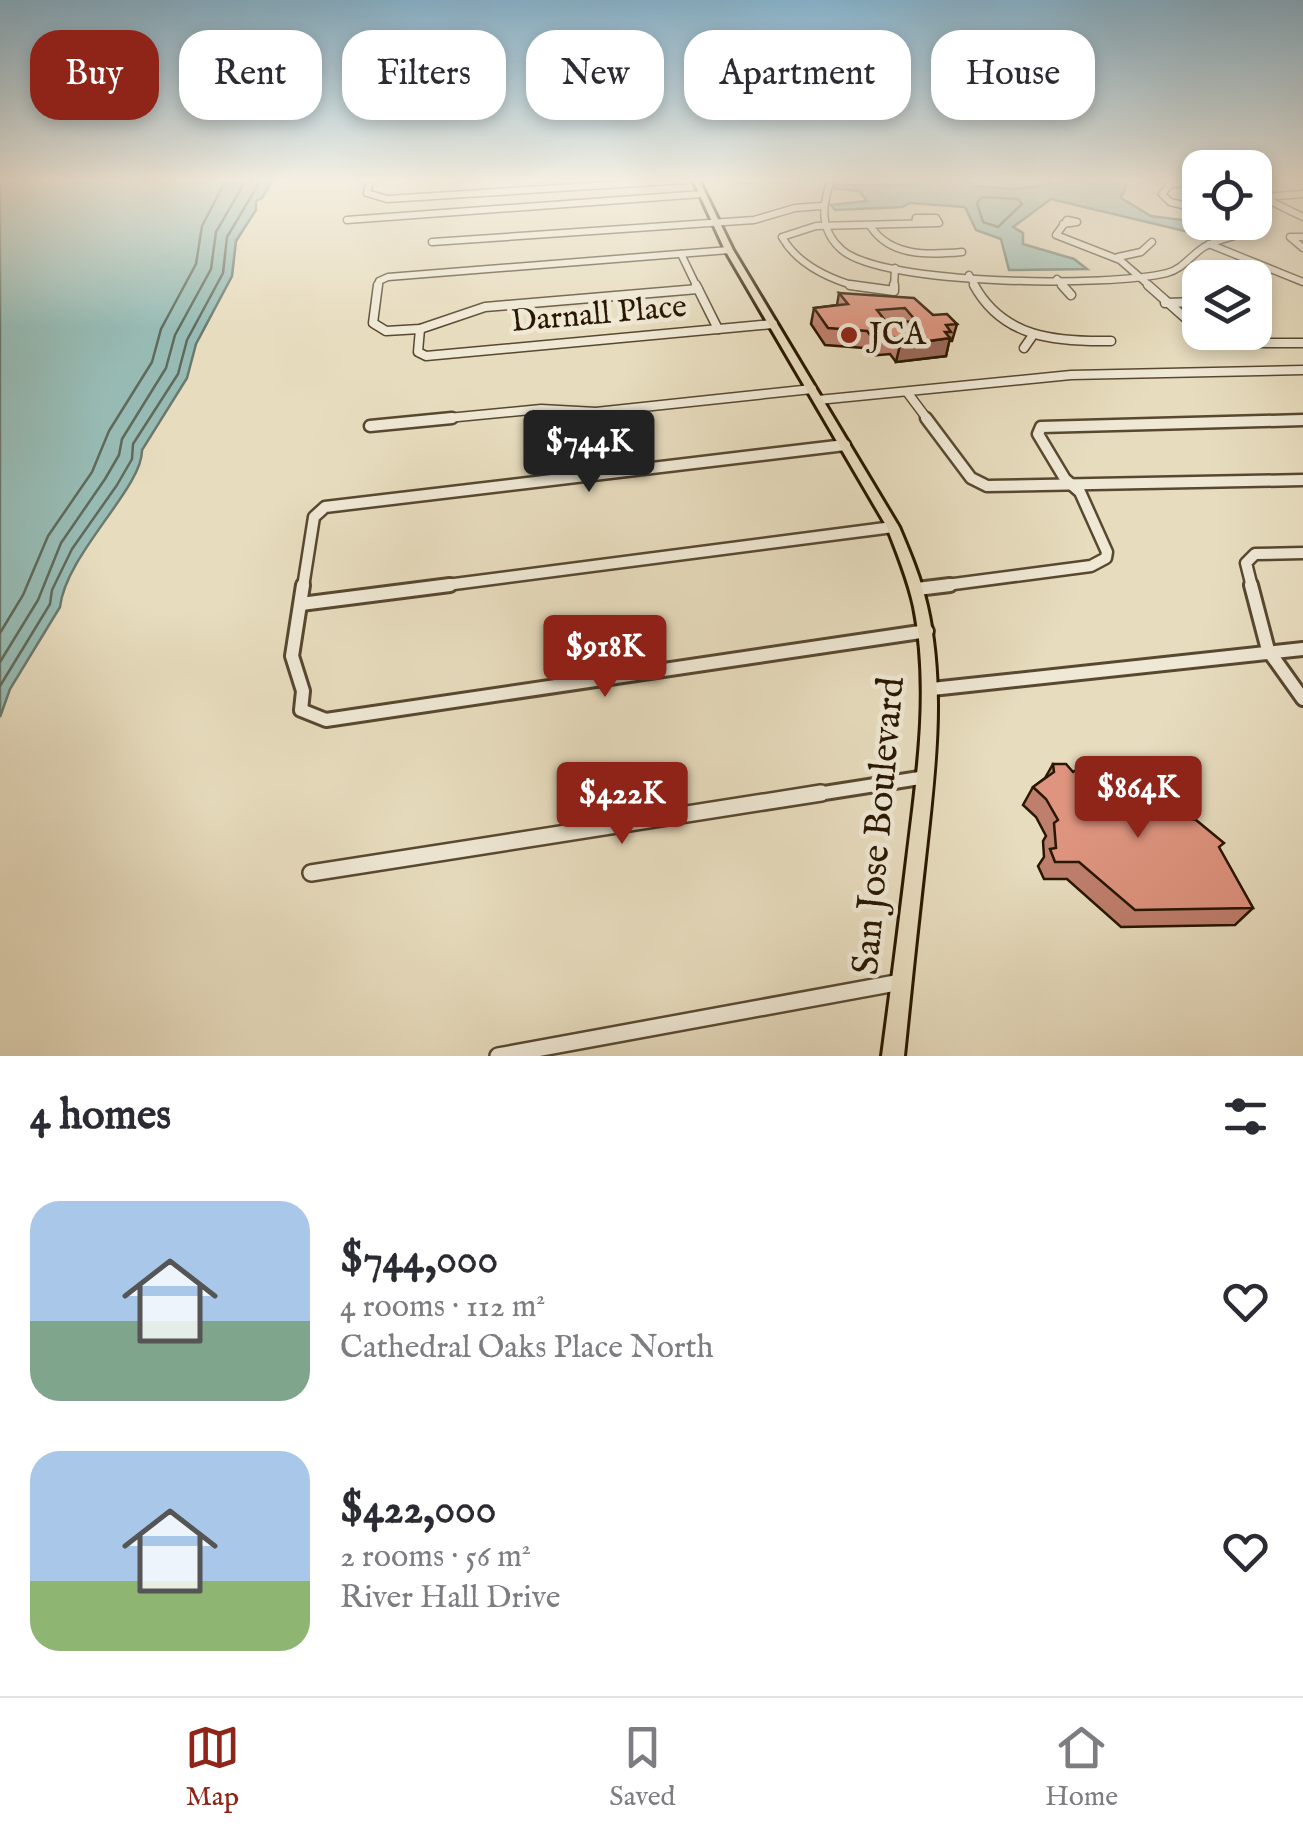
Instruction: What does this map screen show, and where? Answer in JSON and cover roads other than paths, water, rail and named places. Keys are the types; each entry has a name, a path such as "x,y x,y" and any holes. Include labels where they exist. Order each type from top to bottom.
{"main road":[{"name":"San Jose Boulevard","path":"718,229 893,527 917,589 927,631 932,689 926,777 893,1056"}],"street":[{"path":"432,242 603,229"},
{"path":"803,229 782,237 785,246 808,264 857,289 880,294 898,287 895,268"},
{"path":"829,229 848,254 895,268 1057,279 1140,278 1184,266 1208,244 1221,240"},
{"path":"872,229 880,244 890,248 962,252"},
{"path":"1057,229 1054,232 1058,237 1116,257 1182,317"},
{"path":"1303,236 1290,238 1303,248"},
{"path":"1116,257 1141,252 1152,242"},
{"path":"1208,244 1303,282"},
{"path":"698,289 484,307 420,329 386,330 375,326 379,280 388,277 729,250"},
{"path":"681,254 718,329"},
{"path":"969,275 990,313 1034,334 1075,341 1111,341"},
{"path":"1057,279 1071,295"},
{"path":"1166,303 1182,303"},
{"name":"Darnall Place","path":"420,329 418,352 430,356 773,324"},
{"path":"1024,348 1034,334"},
{"path":"1272,343 1303,343"},
{"path":"370,426 542,408 596,412 906,392 1072,375 1303,370"},
{"path":"906,392 978,483 995,487 1303,480"},
{"path":"917,589 1100,563 1107,552 1080,492 1038,434 1042,427 1303,420"},
{"path":"845,446 325,507 314,517 292,656 303,690 301,710 326,720 927,631"},
{"path":"301,604 893,527"},
{"path":"1303,553 1249,556 1246,562 1268,650 1303,699"},
{"path":"932,689 1303,649"},
{"path":"311,873 926,777"},
{"path":"498,1056 902,982"}],"water":[{"path":"0,229 244,229 236,241 232,276 196,344 187,378 142,450 130,483 75,565 60,607 10,689 0,717"},
{"path":"976,229 1017,229 1023,233 1023,244 1074,259 1087,269 1009,270 1001,239"}],"place":[{"name":"JCA","path":"849,335"}]}
